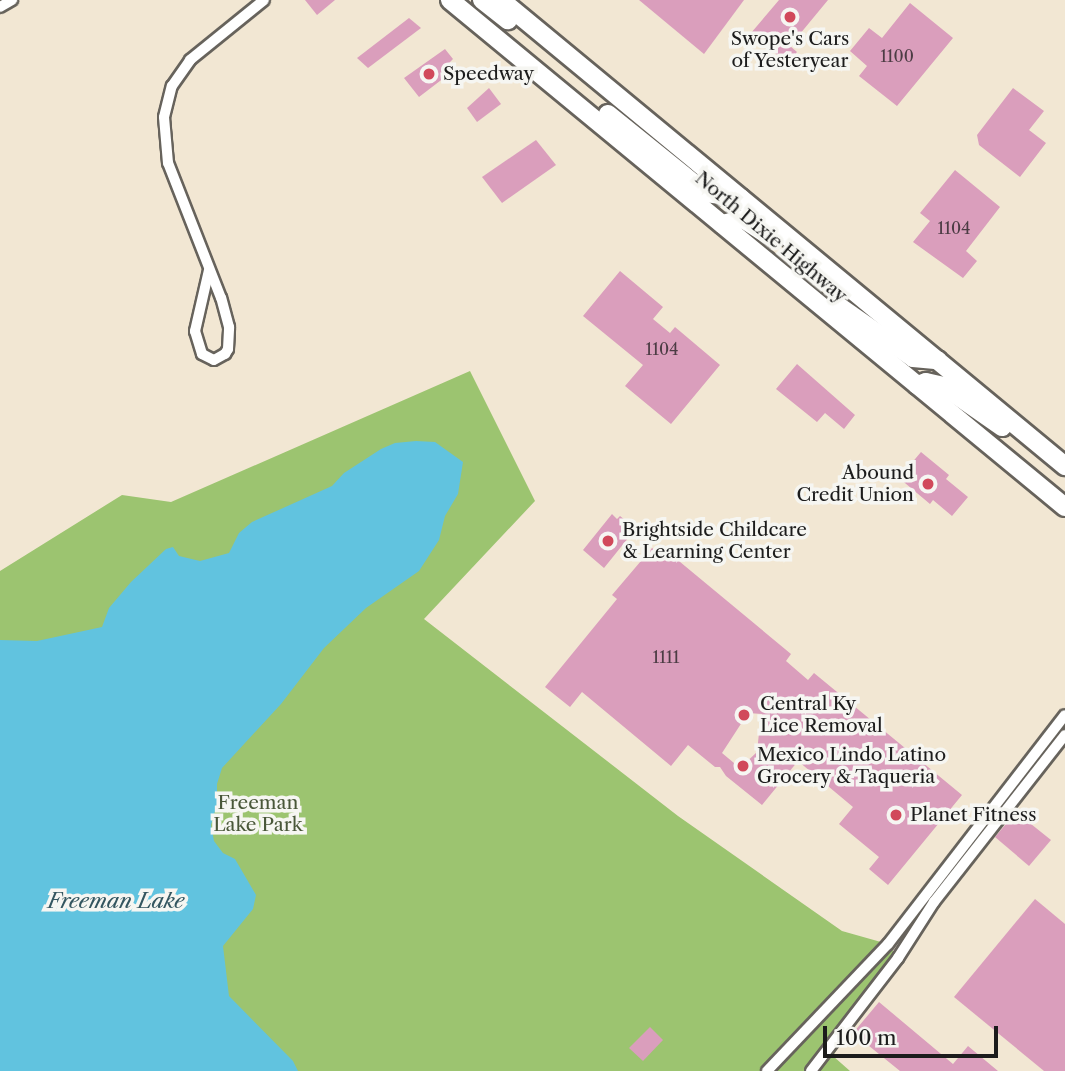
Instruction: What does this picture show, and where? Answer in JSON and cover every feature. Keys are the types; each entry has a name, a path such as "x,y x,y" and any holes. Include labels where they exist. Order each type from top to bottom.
{"main road":[{"name":"North Dixie Highway","path":"450,0 917,385 1057,493 1065,507"},
{"path":"482,0 613,102 627,104"},
{"name":"North Dixie Highway","path":"501,0 1065,466"},
{"path":"571,99 591,101 706,193 741,198"},
{"path":"727,228 743,219 757,226 849,300 868,303"},
{"path":"727,228 749,233 830,300 913,358 938,360"},
{"path":"917,385 926,382 943,386 1016,437 1065,477"}],"street":[{"path":"0,7 12,0"},
{"path":"209,270 195,331 202,354 214,360 225,354 230,335 227,317 209,270 168,163 164,117 172,86 190,60 264,0"},
{"path":"767,1071 888,944 1065,715"},
{"path":"811,1071 898,958 934,902 1065,735"}],"green space":[{"name":"Freeman Lake Park","path":"470,371 535,501 424,619 678,816 842,931 888,944 898,958 871,991 833,1056 850,1071 0,1071 0,571 122,495 171,502"}],"water":[{"name":"Freeman Lake","path":"435,442 463,462 458,494 445,516 439,540 419,571 366,608 324,648 281,704 222,768 217,784 217,804 211,825 214,841 223,853 235,859 256,895 253,909 223,946 229,996 293,1061 298,1071 0,1071 0,640 37,641 102,627 109,608 131,582 166,549 173,547 179,556 200,561 229,553 239,533 252,522 332,486 344,473 381,449 395,443"}],"building":[{"path":"305,0 335,0 317,15"},
{"path":"639,0 744,0 704,54"},
{"name":"Swope's Cars of Yesteryear","path":"779,0 828,0 790,46 797,52 787,63 751,33"},
{"path":"910,3 953,38 897,106 859,76 867,66 850,51 869,28 882,38"},
{"path":"409,18 421,28 368,68 357,58"},
{"name":"Speedway","path":"445,49 453,59 448,64 453,71 419,97 404,78"},
{"path":"489,88 501,104 477,122 467,108"},
{"path":"1013,88 1044,111 1029,130 1046,143 1020,177 979,145 977,135"},
{"path":"536,140 556,165 502,203 482,177"},
{"path":"955,170 1000,207 966,251 977,261 963,278 913,242 930,221 920,213"},
{"path":"620,271 663,307 653,319 670,333 675,327 720,365 671,424 625,386 643,365 583,316"},
{"path":"797,364 855,415 844,429 825,413 817,422 776,389"},
{"name":"Abound Credit Union","path":"921,452 949,475 946,479 968,497 952,516 933,500 930,504 899,478"},
{"name":"Brightside Childcare & Learning Center","path":"612,514 617,519 620,516 630,524 627,528 633,532 604,568 583,550"},
{"path":"662,547 791,654 786,661 808,680 814,673 962,795 888,885 869,869 879,857 839,824 853,807 798,761 762,805 726,776 720,767 715,767 688,745 671,766 582,692 570,707 545,687 617,599 612,595 652,548 658,552","holes":["748,713 762,714 764,726 759,733 757,752 740,768 722,753"]},
{"path":"1016,812 1051,840 1029,866 995,837"},
{"path":"1035,899 1065,924 1065,1071 1044,1071 954,997"},
{"path":"879,1002 953,1064 968,1046 998,1071 900,1071 853,1033"},
{"path":"650,1027 663,1040 643,1061 629,1048"}],"place":[{"name":"Swope's Cars of Yesteryear","path":"790,17"},
{"name":"Speedway","path":"429,74"},
{"name":"Abound Credit Union","path":"928,484"},
{"name":"Brightside Childcare & Learning Center","path":"608,541"},
{"name":"Central Ky Lice Removal","path":"744,715"},
{"name":"Mexico Lindo Latino Grocery & Taqueria","path":"743,766"},
{"name":"Planet Fitness","path":"896,815"}]}
